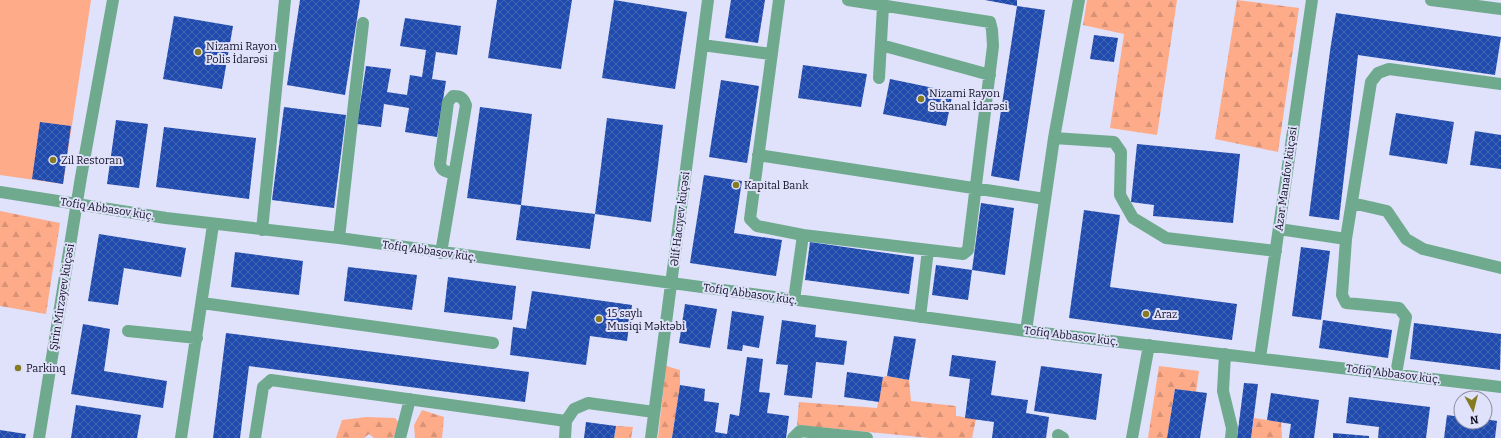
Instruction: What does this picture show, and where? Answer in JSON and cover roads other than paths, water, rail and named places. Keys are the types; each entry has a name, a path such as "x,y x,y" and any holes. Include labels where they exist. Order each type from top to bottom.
{"street":[{"name":"Şirin Mirzəyev küçəsi","path":"39,438 77,204 113,0"},
{"path":"262,230 285,0"},
{"name":"Əlif Hacıyev küçəsi","path":"651,438 708,0"},
{"path":"779,0 750,219 757,226 803,235 963,254 968,250 990,75 993,46 990,22 848,0"},
{"path":"1026,331 1054,138 1079,0"},
{"name":"Azər Manafov küçəsi","path":"1260,358 1312,0"},
{"path":"1431,0 1501,9"},
{"path":"879,78 883,6"},
{"path":"339,238 363,23"},
{"path":"702,45 771,54"},
{"path":"881,45 990,75"},
{"path":"1396,374 1406,317 1399,308 1346,303 1342,295 1346,239 1371,82 1378,73 1389,69 1501,84"},
{"path":"441,253 466,105 464,99 459,96 453,96 448,102 440,164 441,169 444,171 454,173"},
{"path":"1054,138 1114,142 1121,152 1120,195 1133,218 1166,238 1276,251"},
{"path":"758,155 1045,199"},
{"name":"Tofiq Abbasov küç.","path":"0,192 213,225 339,238 1026,331 1501,387"},
{"path":"1352,203 1387,211 1406,239 1423,249 1501,268"},
{"path":"182,438 213,225"},
{"path":"1279,229 1346,239"},
{"path":"794,300 803,235"},
{"path":"920,317 928,250"},
{"path":"202,303 493,343"},
{"path":"128,331 197,338"},
{"path":"1132,438 1149,346"},
{"path":"1225,354 1223,391 1232,428 1231,438"},
{"path":"255,438 263,387 271,380 566,421"},
{"path":"400,438 410,399"},
{"path":"565,438 566,421 574,409 588,403 654,412"},
{"path":"794,438 794,436 800,431 867,438"}],"place":[{"name":"Nizami Rayon Polis İdarəsi","path":"198,52"},
{"name":"Nizami Rayon Sukanal İdarəsi","path":"921,99"},
{"name":"Zil Restoran","path":"53,160"},
{"name":"Kapital Bank","path":"736,185"},
{"name":"Araz","path":"1146,314"},
{"name":"15 saylı Musiqi Məktəbi","path":"599,319"},
{"name":"Parkinq","path":"18,368"}]}
